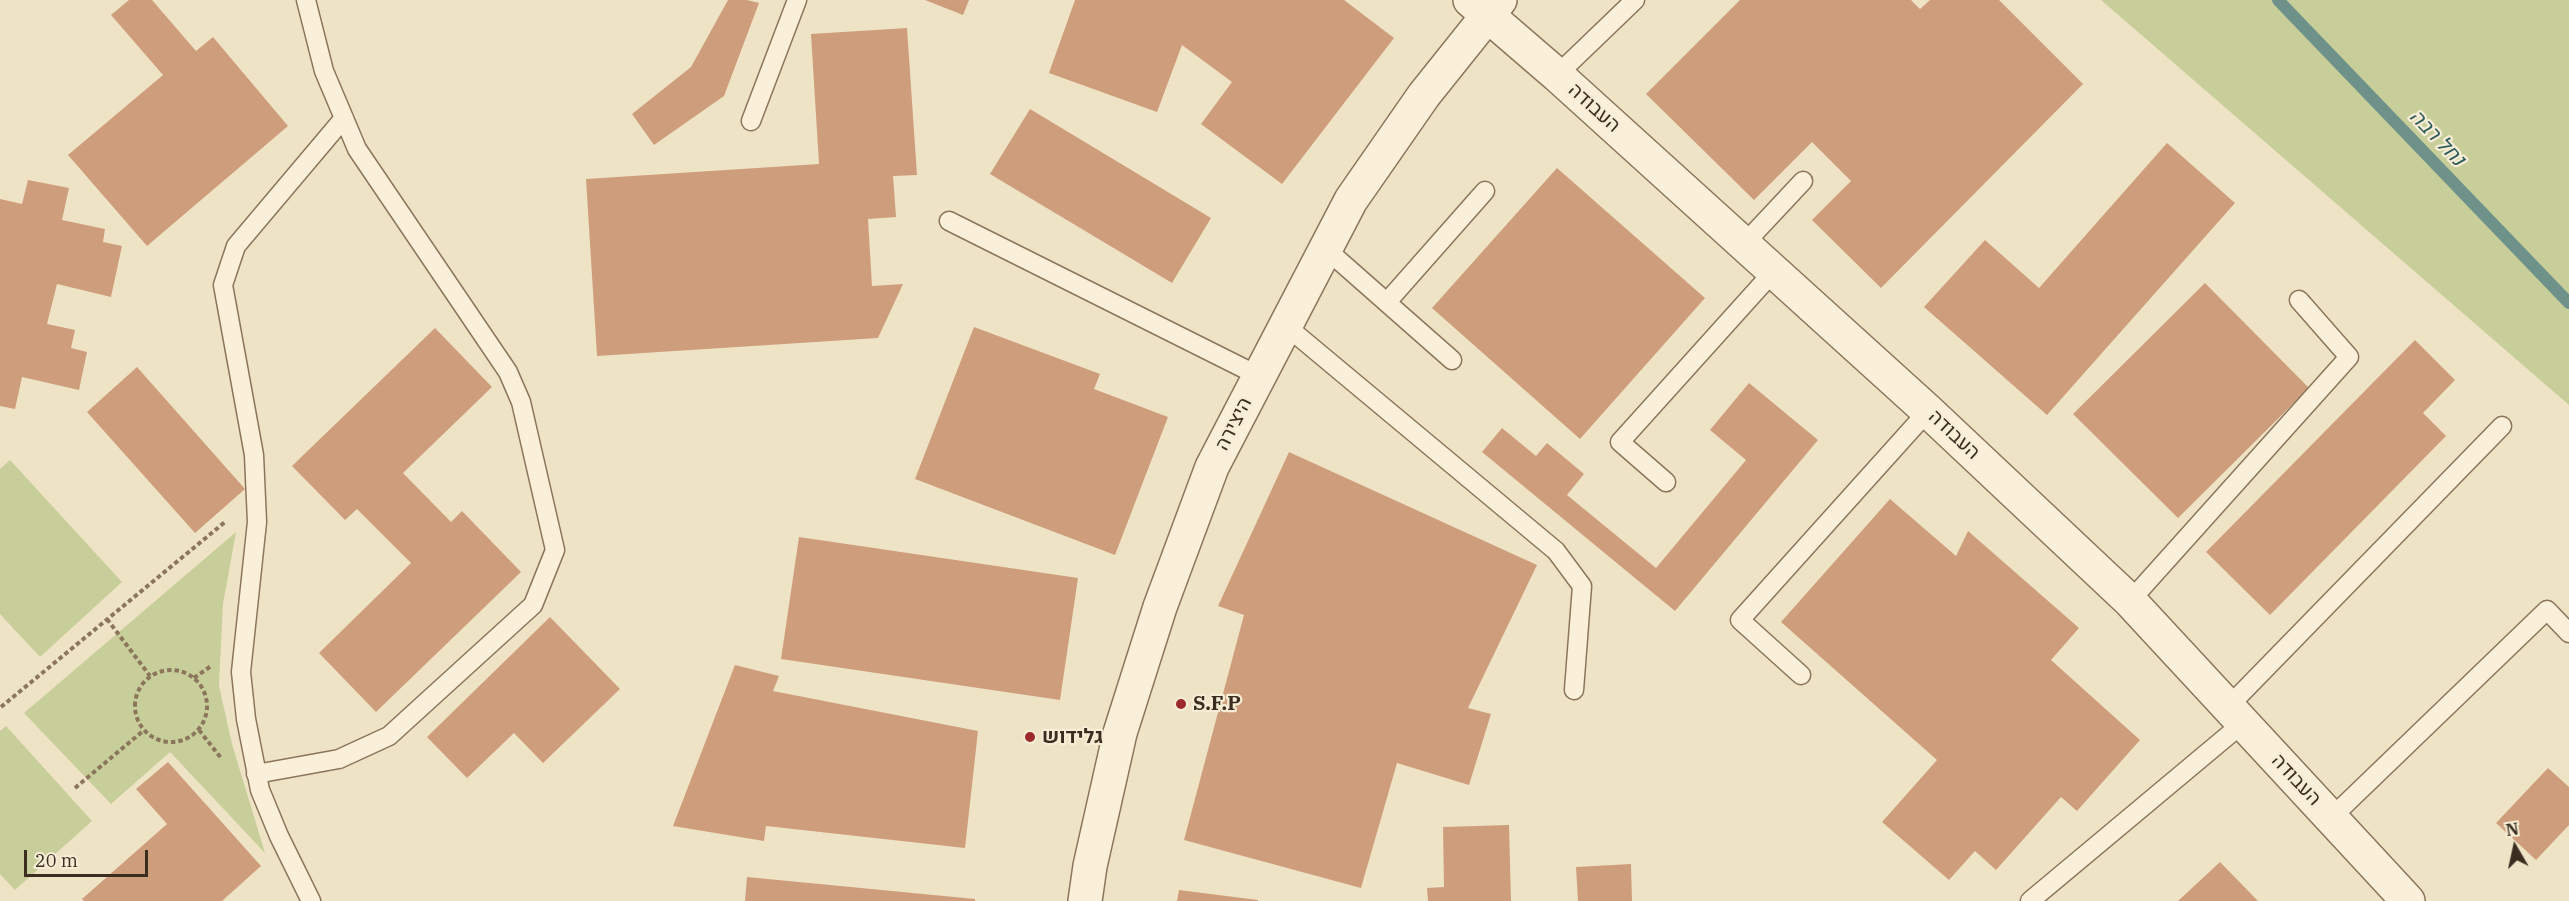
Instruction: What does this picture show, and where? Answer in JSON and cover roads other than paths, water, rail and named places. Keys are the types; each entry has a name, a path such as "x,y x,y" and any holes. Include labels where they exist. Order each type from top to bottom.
{"street":[{"name":"העבודה","path":"1486,5 1557,75 1928,411 2130,601 2408,901"},
{"name":"היצירה","path":"1085,901 1090,866 1120,733 1160,607 1212,467 1351,200 1486,5"}],"lane":[{"path":"256,774 339,759 388,736 533,605 555,550 521,402 508,372 357,149 324,71 306,0"},
{"path":"751,121 797,0"},
{"path":"1557,75 1635,0"},
{"path":"311,901 274,825 260,790 246,719 241,672 257,522 254,455 223,285 236,246 344,118"},
{"path":"1744,244 1803,181"},
{"path":"1387,302 1485,191"},
{"path":"949,221 1258,376"},
{"path":"1326,249 1452,360"},
{"path":"1666,482 1620,442 1774,271"},
{"path":"2130,601 2349,357 2299,300"},
{"path":"1285,325 1556,551 1582,586 1575,690"},
{"path":"1801,675 1740,620 1928,411"},
{"path":"2030,901 2236,715 2502,426"},
{"path":"2331,818 2547,610 2569,633"}],"waterway":[{"name":"נחל רבה","path":"2278,0 2569,303"}],"place":[{"name":"S.F.P","path":"1181,704"},
{"name":"גלידוש","path":"1030,737"}]}
